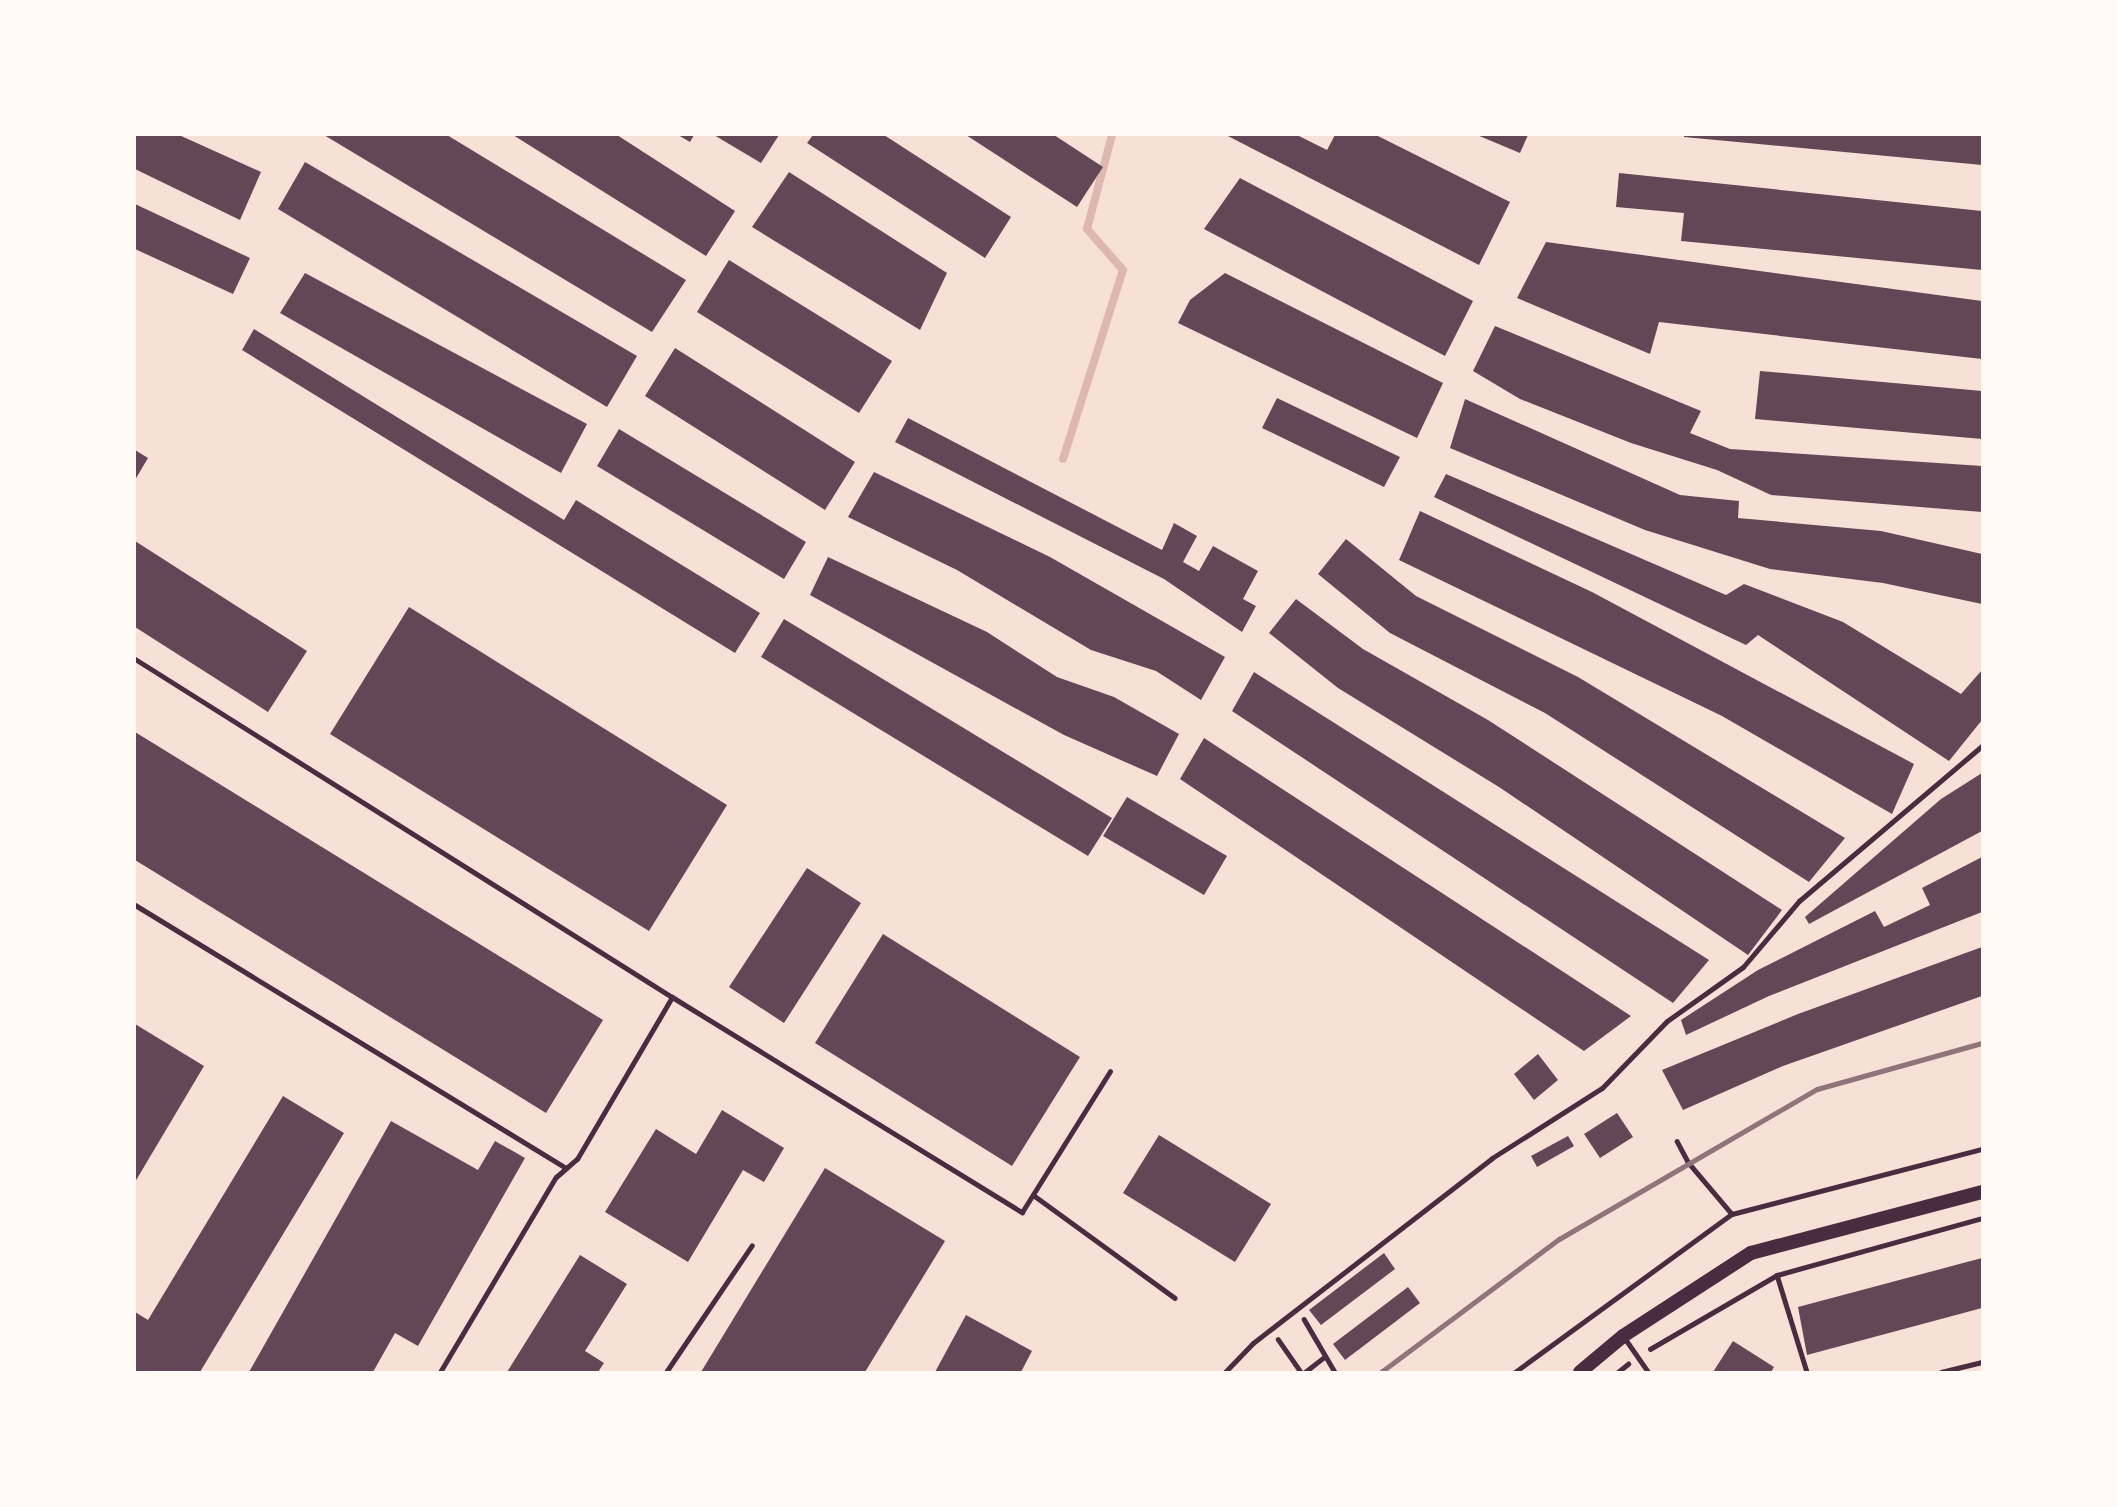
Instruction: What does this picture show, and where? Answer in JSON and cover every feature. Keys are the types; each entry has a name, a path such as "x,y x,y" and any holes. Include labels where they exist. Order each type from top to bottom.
{"main road":[{"path":"1580,1372 1623,1336 1751,1253 1982,1192"}],"lane":[{"path":"135,659 672,997 1023,1212 1110,1071"},
{"path":"1225,1372 1271,1329 1492,1158 1602,1088 1667,1021 1743,967 1799,901 1982,746"},
{"path":"135,905 566,1168"},
{"path":"440,1372 556,1177 577,1159 672,997"},
{"path":"1033,1195 1175,1298"},
{"path":"666,1372 752,1245"},
{"path":"1623,1336 1648,1372"},
{"path":"1941,1372 1982,1362"}],"path":[{"path":"1677,1141 1688,1162 1732,1214"},
{"path":"1618,1372 1637,1357 1777,1275 1982,1219"},
{"path":"1777,1275 1807,1372"},
{"path":"1298,1308 1335,1372"},
{"path":"1271,1329 1303,1372 1324,1357"}],"building":[{"path":"135,135 179,135 261,172 240,220 135,169"},
{"path":"324,135 447,135 686,280 652,332"},
{"path":"513,135 617,135 735,211 706,256"},
{"path":"678,135 694,135 690,142"},
{"path":"714,135 779,135 761,163"},
{"path":"813,135 884,135 1011,217 985,258 807,143"},
{"path":"966,135 1054,135 1103,167 1077,207"},
{"path":"1226,135 1297,135 1327,150 1335,135 1376,135 1510,202 1479,265"},
{"path":"1477,135 1528,135 1520,153"},
{"path":"1982,135 1982,165 1684,137"},
{"path":"305,162 637,356 607,407 278,209"},
{"path":"789,172 947,273 920,330 752,227"},
{"path":"1619,173 1982,211 1982,270 1681,241 1684,213 1616,207"},
{"path":"1240,178 1473,301 1445,356 1204,229"},
{"path":"135,204 250,258 233,294 135,249"},
{"path":"1546,242 1982,301 1982,359 1659,322 1650,354 1517,298"},
{"path":"729,260 892,361 859,413 697,312"},
{"path":"305,273 587,424 561,473 280,313"},
{"path":"1225,273 1443,383 1417,438 1178,323 1190,300"},
{"path":"1495,326 1701,411 1690,433 1730,449 1982,466 1982,512 1771,495 1717,470 1631,443 1520,399 1473,371"},
{"path":"254,329 564,520 576,500 760,613 735,653 242,350"},
{"path":"675,348 855,462 825,510 645,396"},
{"path":"1760,371 1982,391 1982,439 1755,419"},
{"path":"1277,398 1400,457 1384,487 1262,428"},
{"path":"1465,399 1680,495 1739,501 1738,518 1881,531 1982,554 1982,604 1883,583 1770,569 1645,530 1450,448"},
{"path":"908,418 1162,550 1174,523 1197,536 1183,562 1199,571 1213,546 1258,571 1243,599 1256,606 1242,632 1164,579 895,442"},
{"path":"619,429 806,542 784,579 597,466"},
{"path":"135,450 148,458 135,480"},
{"path":"874,472 1050,557 1225,657 1201,700 1156,671 1091,650 957,570 848,517"},
{"path":"1446,474 1726,595 1744,584 1843,622 1961,694 1982,670 1982,720 1949,761 1758,635 1746,645 1434,497"},
{"path":"1420,511 1592,592 1914,764 1892,814 1722,716 1399,560"},
{"path":"1346,539 1416,596 1578,677 1845,838 1809,882 1545,713 1390,633 1318,574"},
{"path":"135,541 307,651 268,712 135,627"},
{"path":"828,557 987,632 1057,677 1114,697 1179,734 1157,776 1064,735 810,595"},
{"path":"1296,599 1363,649 1488,720 1782,910 1748,955 1499,787 1338,688 1269,633"},
{"path":"409,607 727,805 649,931 330,734"},
{"path":"784,619 1112,818 1088,856 761,657"},
{"path":"1254,672 1709,960 1673,1003 1232,711"},
{"path":"135,732 603,1020 546,1113 135,860"},
{"path":"1204,738 1631,1016 1584,1051 1180,779"},
{"path":"1982,773 1982,831 1809,924 1805,917 1941,799"},
{"path":"1127,797 1227,856 1204,895 1103,836"},
{"path":"1982,857 1982,912 1769,996 1686,1035 1681,1020 1758,970 1875,911 1884,927 1930,905 1922,888"},
{"path":"807,868 861,903 784,1023 729,987"},
{"path":"883,934 1080,1057 1012,1166 815,1043"},
{"path":"1982,947 1982,996 1783,1066 1683,1110 1662,1070 1798,1014"},
{"path":"135,1024 204,1066 135,1182"},
{"path":"1538,1054 1558,1080 1534,1100 1514,1074"},
{"path":"283,1096 344,1133 200,1372 135,1372 135,1312 148,1320"},
{"path":"722,1110 784,1148 764,1182 743,1170 688,1262 605,1212 656,1129 696,1154"},
{"path":"1617,1113 1633,1137 1600,1158 1584,1134"},
{"path":"391,1121 478,1170 495,1141 525,1158 418,1346 395,1333 373,1372 249,1372"},
{"path":"1159,1135 1271,1204 1235,1262 1123,1193"},
{"path":"1568,1136 1574,1146 1537,1167 1531,1156"},
{"path":"825,1168 945,1241 865,1372 701,1372"},
{"path":"1384,1253 1395,1269 1321,1325 1309,1310"},
{"path":"580,1255 627,1284 585,1351 604,1363 598,1372 507,1372"},
{"path":"1982,1258 1982,1308 1807,1355 1798,1307"},
{"path":"1408,1287 1420,1303 1345,1360 1333,1344"},
{"path":"966,1315 1032,1351 1021,1372 935,1372"},
{"path":"1733,1341 1774,1367 1771,1372 1713,1372"}],"waterway":[{"path":"1063,459 1123,270 1087,229 1112,135"}],"railway":[{"path":"1381,1372 1559,1239 1817,1089 1982,1043"}]}
